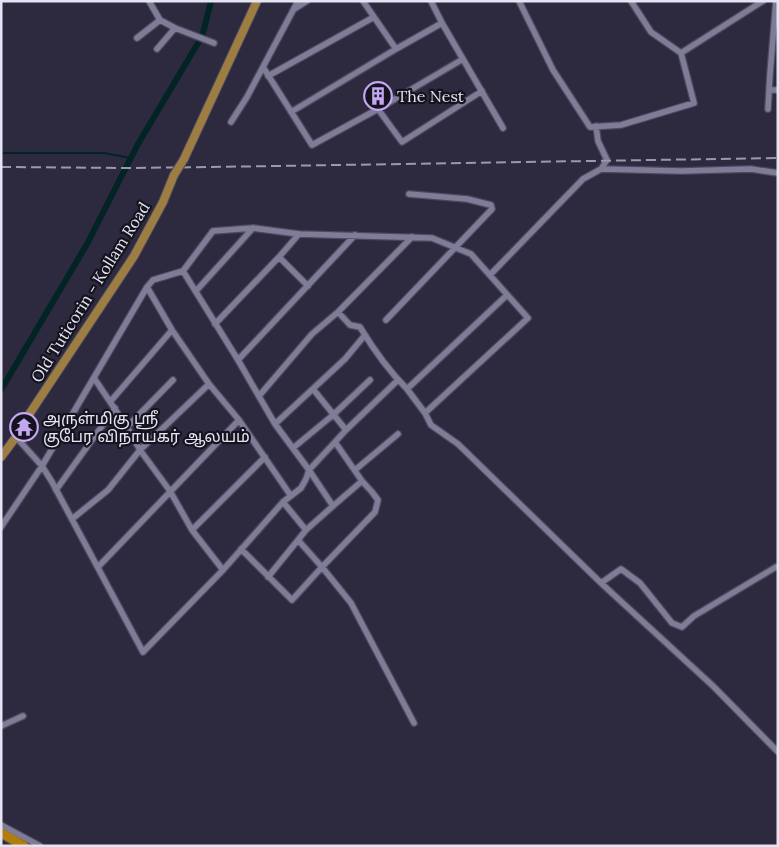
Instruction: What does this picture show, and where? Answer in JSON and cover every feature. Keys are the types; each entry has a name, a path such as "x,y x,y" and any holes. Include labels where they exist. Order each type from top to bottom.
{"highway":[{"path":"1,833 24,846"}],"main road":[{"name":"Old Tuticorin - Kollam Road","path":"1,457 134,256 163,202 174,175 184,159 257,1"}],"street":[{"path":"148,1 160,20 214,43"},
{"path":"231,122 247,97 298,1"},
{"path":"294,10 307,1"},
{"path":"363,1 396,49"},
{"path":"431,1 503,128"},
{"path":"519,1 553,70 590,127 621,125 694,103 681,53 651,32 631,1"},
{"path":"681,53 763,1"},
{"path":"768,109 776,1"},
{"path":"268,76 374,17"},
{"path":"137,38 160,20"},
{"path":"291,112 442,23"},
{"path":"157,49 175,28"},
{"path":"263,67 312,145 463,59"},
{"path":"769,90 778,90"},
{"path":"378,109 402,142 482,91"},
{"path":"490,275 584,179 601,168 608,160 598,141 596,126"},
{"path":"601,168 681,171 751,169 778,172"},
{"path":"386,320 492,210 491,205 467,199 409,194"},
{"path":"196,291 253,228"},
{"path":"1,528 42,466 147,288 153,280 182,271 213,230 253,228 299,234 432,238 472,254 528,318 425,413"},
{"path":"215,324 299,234"},
{"path":"238,360 355,235"},
{"path":"259,396 312,334 338,312 412,237"},
{"path":"279,257 308,286"},
{"path":"182,271 238,360 275,424 333,506"},
{"path":"147,288 172,330 209,384 239,420 291,496"},
{"path":"407,389 507,295"},
{"path":"338,312 350,324 360,326 398,380 425,413 431,426 458,444 601,583 712,686 778,752"},
{"path":"110,402 172,330"},
{"path":"275,424 345,359 365,335"},
{"path":"94,378 115,408 140,450 170,491 192,530 223,570"},
{"path":"127,427 173,380"},
{"path":"293,448 334,415 370,380"},
{"path":"16,437 42,466 144,652 223,570 283,502 301,488 309,470 346,430 398,380"},
{"path":"72,519 108,490 140,450 209,384"},
{"path":"313,389 346,430"},
{"path":"56,490 115,408"},
{"path":"98,567 239,420"},
{"path":"355,470 398,434"},
{"path":"241,548 292,600 322,566 375,512 378,500 362,481 335,442"},
{"path":"192,530 265,458"},
{"path":"268,577 306,530 362,481"},
{"path":"283,502 306,530"},
{"path":"298,540 322,566 351,603 414,723"},
{"path":"601,583 621,569 640,584 672,623 682,626 694,616 776,567"},
{"path":"1,726 23,716"},
{"path":"1,826 40,846"}],"waterway":[{"path":"203,33 211,1"},
{"path":"1,390 87,244 138,144 198,43"},
{"path":"1,153 104,153 131,158"}],"railway":[{"path":"1,167 130,168 778,158"}],"place":[{"name":"The Nest","path":"378,96"},
{"name":"அருள்மிகு ஶ்ரீ குபேர விநாயகர் ஆலயம்","path":"24,427"}]}
